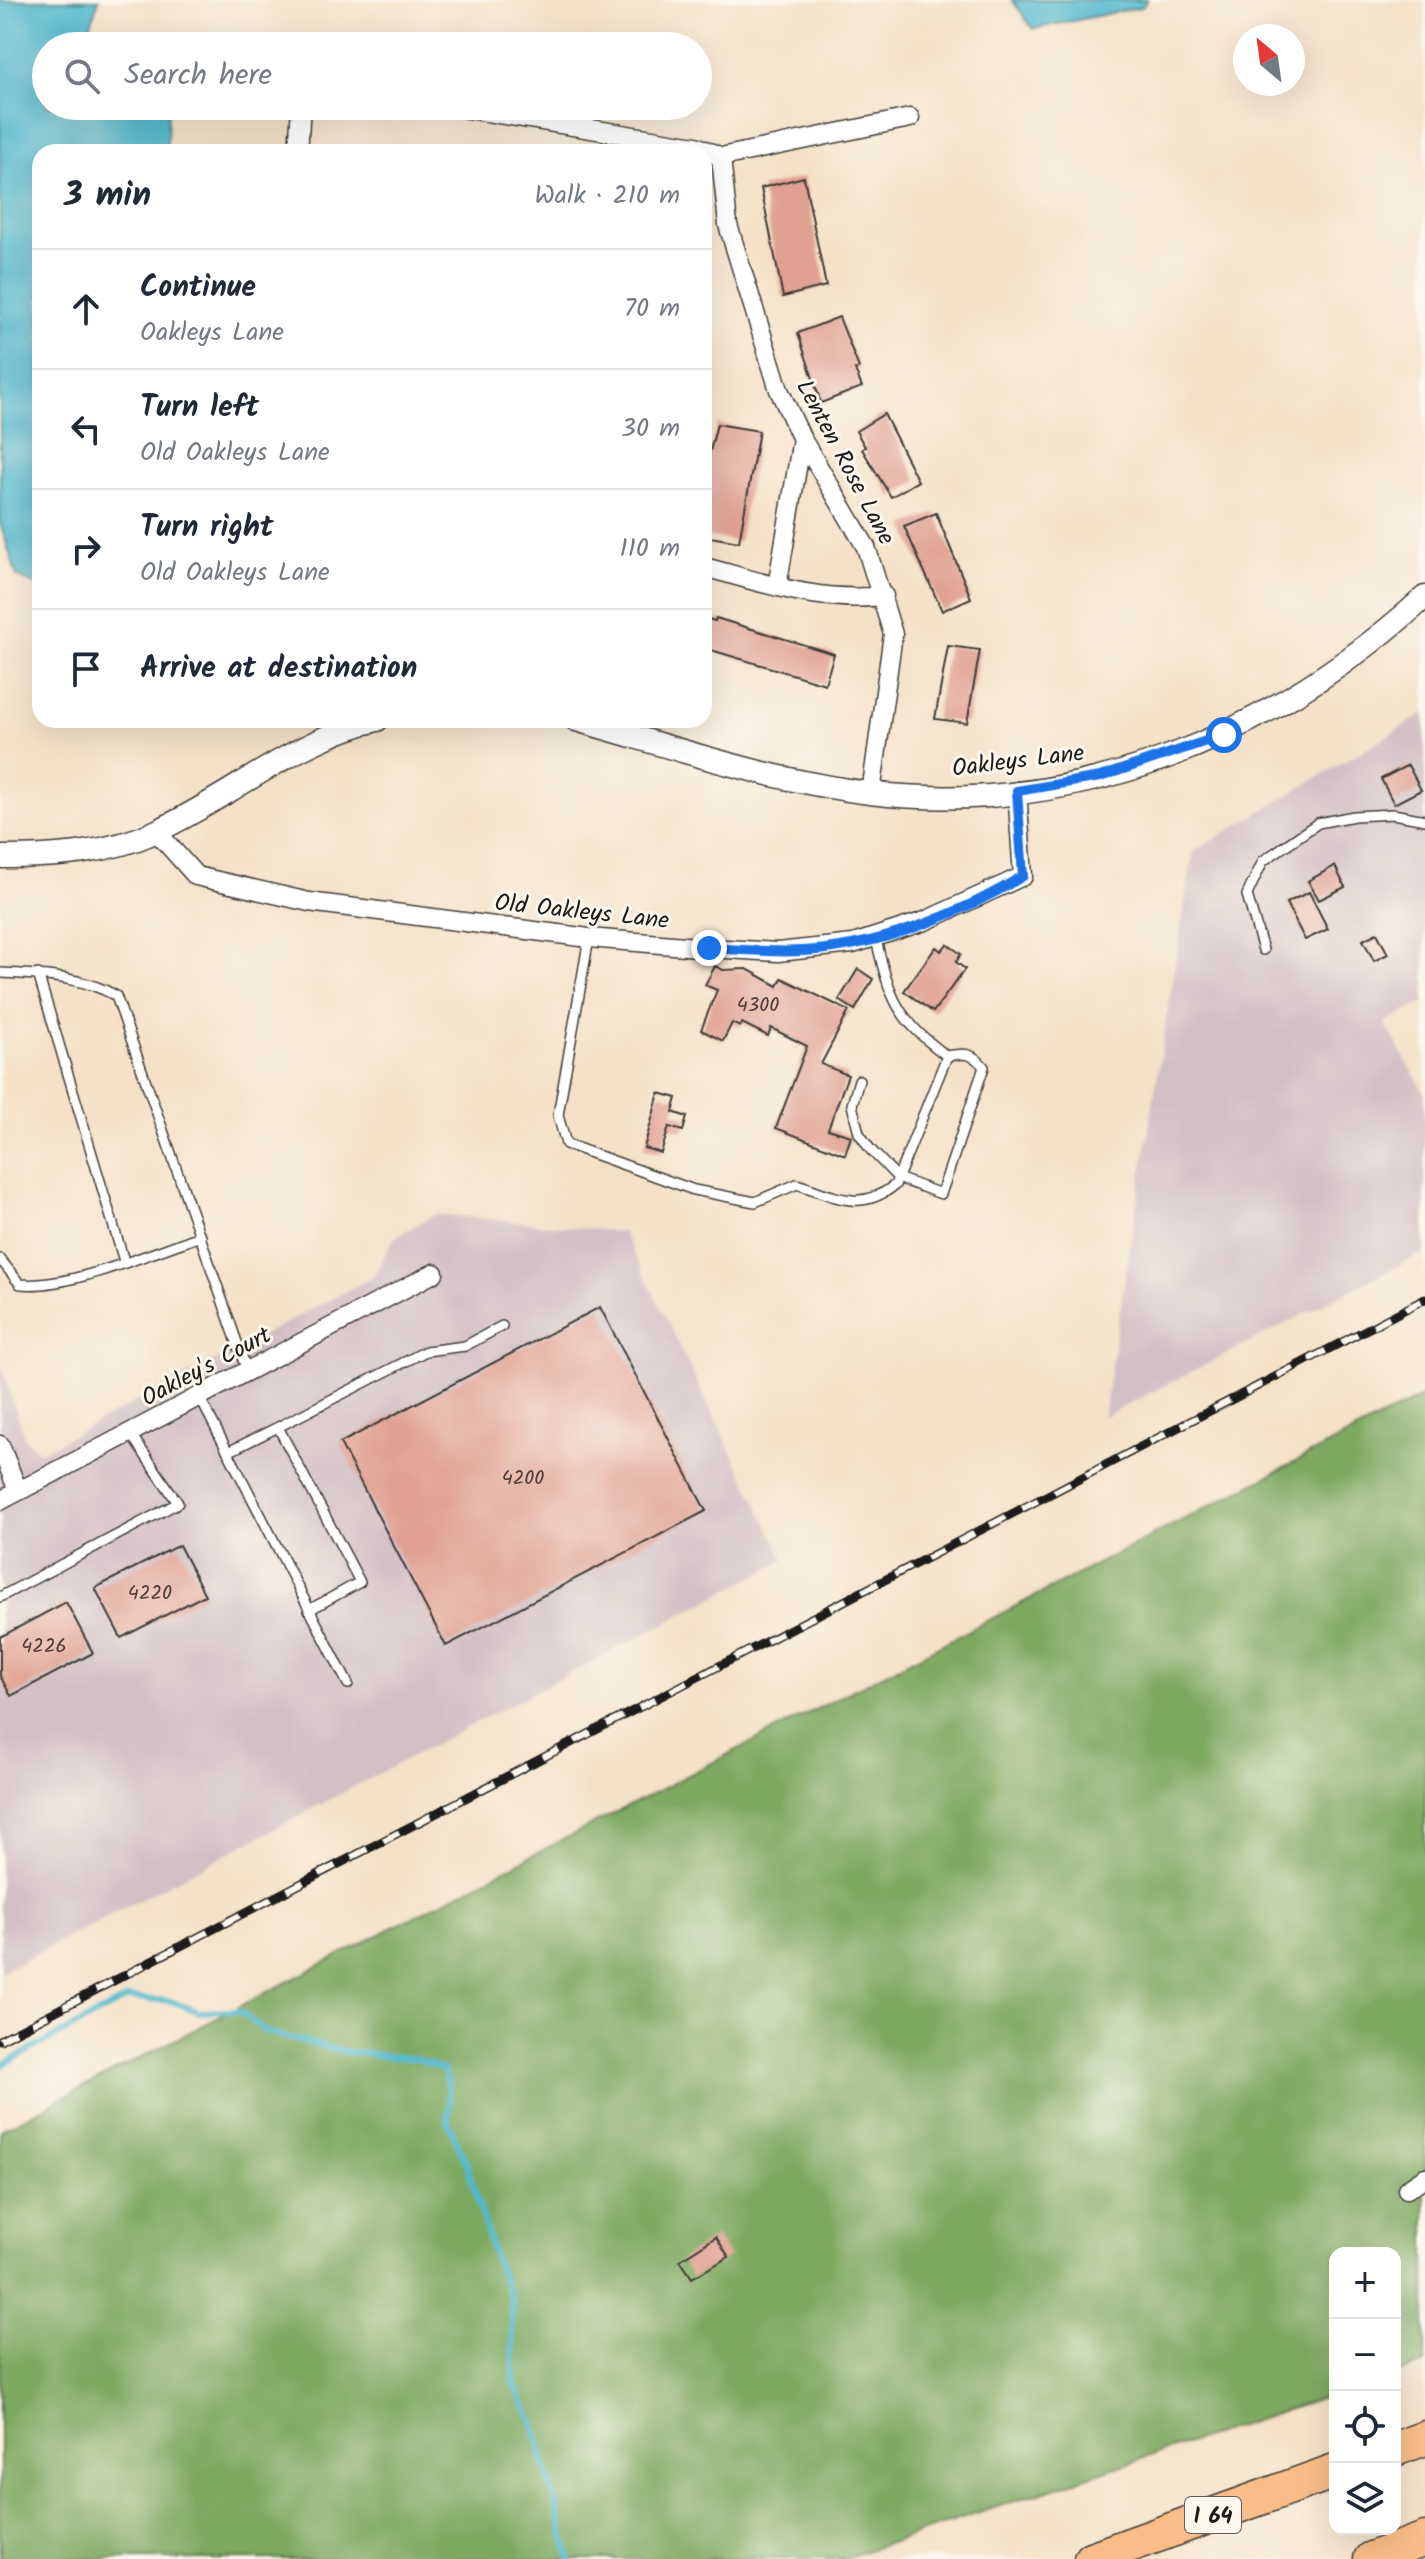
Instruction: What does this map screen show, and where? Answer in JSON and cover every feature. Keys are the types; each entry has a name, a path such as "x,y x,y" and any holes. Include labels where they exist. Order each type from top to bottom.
{"highway":[{"path":"1401,2447 1425,2438"},
{"name":"I 64","path":"1091,2559 1329,2473"},
{"path":"1371,2559 1425,2539"}],"street":[{"path":"712,153 721,157 910,118"},
{"path":"299,144 300,120"},
{"path":"535,120 684,144"},
{"name":"Lenten Rose Lane","path":"721,157 728,225 779,390 802,439 866,547 884,596 893,648 871,793"},
{"path":"777,587 802,439"},
{"path":"712,569 777,587 844,600 884,596"},
{"name":"Oakleys Lane","path":"606,728 795,779 871,793 930,795 1017,791 1114,773 1224,735 1328,677 1425,597"},
{"path":"0,857 96,851 156,831 303,750 357,728"},
{"name":"Old Oakleys Lane","path":"156,831 196,876 309,902 589,938 778,952 825,950 876,939 925,921 1023,876 1017,791"},
{"name":"Oakley's Court","path":"0,1501 434,1273"},
{"path":"0,1445 18,1491"},
{"path":"1407,2189 1425,2177"}],"lane":[{"path":"1263,950 1247,895 1263,861 1318,823 1354,816 1393,814 1425,820"},
{"path":"589,938 558,1115 566,1144 694,1190 755,1202 797,1184 851,1202 878,1199 895,1185 947,1056"},
{"path":"876,939 888,990 902,1017 947,1056"},
{"path":"0,973 38,974 104,989 116,996 247,1371"},
{"path":"38,974 124,1261"},
{"path":"859,1080 852,1105 859,1133 883,1166 898,1178 941,1194 984,1067 976,1057 965,1053 947,1056"},
{"path":"0,1259 20,1284 35,1285 68,1280 201,1236"},
{"path":"228,1452 426,1351 465,1346 502,1326"},
{"path":"199,1396 348,1684"},
{"path":"278,1427 360,1582 309,1610"},
{"path":"0,1597 178,1503 130,1433"}],"shaded area":[{"path":"1425,713 1425,1002 1385,1023 1425,1094 1425,1252 1103,1417 1193,852"},
{"path":"435,1214 623,1232 785,1560 0,1973 0,1362 25,1439 41,1452 373,1277 394,1238"}],"green space":[{"path":"1425,1395 1425,2364 1401,2372 1401,2247 1329,2247 1329,2396 842,2559 0,2559 0,2130"}],"water":[{"path":"0,0 99,0 88,32 32,32 32,120 168,120 167,144 32,144 32,583 17,576 0,523"},
{"path":"1012,0 1147,0 1142,7 1033,29"}],"building":[{"path":"804,177 826,286 783,297 761,188"},
{"path":"839,317 859,368 855,370 862,387 821,403 798,333"},
{"path":"884,414 918,481 891,497 862,449 865,447 856,431"},
{"path":"717,424 759,431 739,542 712,537 712,444"},
{"path":"936,513 971,598 942,611 904,526"},
{"path":"716,618 834,654 825,684 712,650 712,620"},
{"path":"948,646 980,650 967,723 935,719"},
{"path":"1408,765 1421,790 1394,804 1381,779"},
{"path":"1335,866 1345,887 1319,900 1308,881"},
{"path":"1309,892 1328,929 1305,940 1286,903"},
{"path":"1377,933 1388,954 1374,961 1363,940"},
{"path":"947,944 961,954 956,962 965,969 933,1012 904,991 936,947 941,951"},
{"path":"715,966 723,970 747,969 778,986 782,978 849,1011 821,1064 848,1075 828,1129 851,1136 845,1155 776,1128 807,1046 771,1028 768,1036 742,1023 740,1027 732,1023 723,1041 701,1030 717,990 705,985"},
{"path":"858,969 873,979 855,1010 839,1000"},
{"path":"659,1093 677,1098 673,1112 687,1117 683,1131 669,1127 661,1153 644,1148"},
{"path":"600,1307 706,1511 446,1646 340,1443"},
{"path":"179,1545 205,1595 121,1638 95,1588"},
{"path":"66,1602 93,1653 11,1696 0,1676 0,1637"},
{"path":"716,2237 729,2257 692,2278 680,2260"}],"waterway":[{"path":"0,2066 128,1998 171,2001 199,2012 239,2011 266,2032 347,2052 418,2059 444,2070 449,2089 448,2122 467,2165 495,2260 511,2298 514,2383 534,2425 570,2559"}],"railway":[{"path":"0,2040 1425,1299"}],"route":[{"path":"709,948 778,952 825,950 876,939 925,921 1004,888 1023,876 1017,791 1100,777 1154,762 1224,735"}]}
